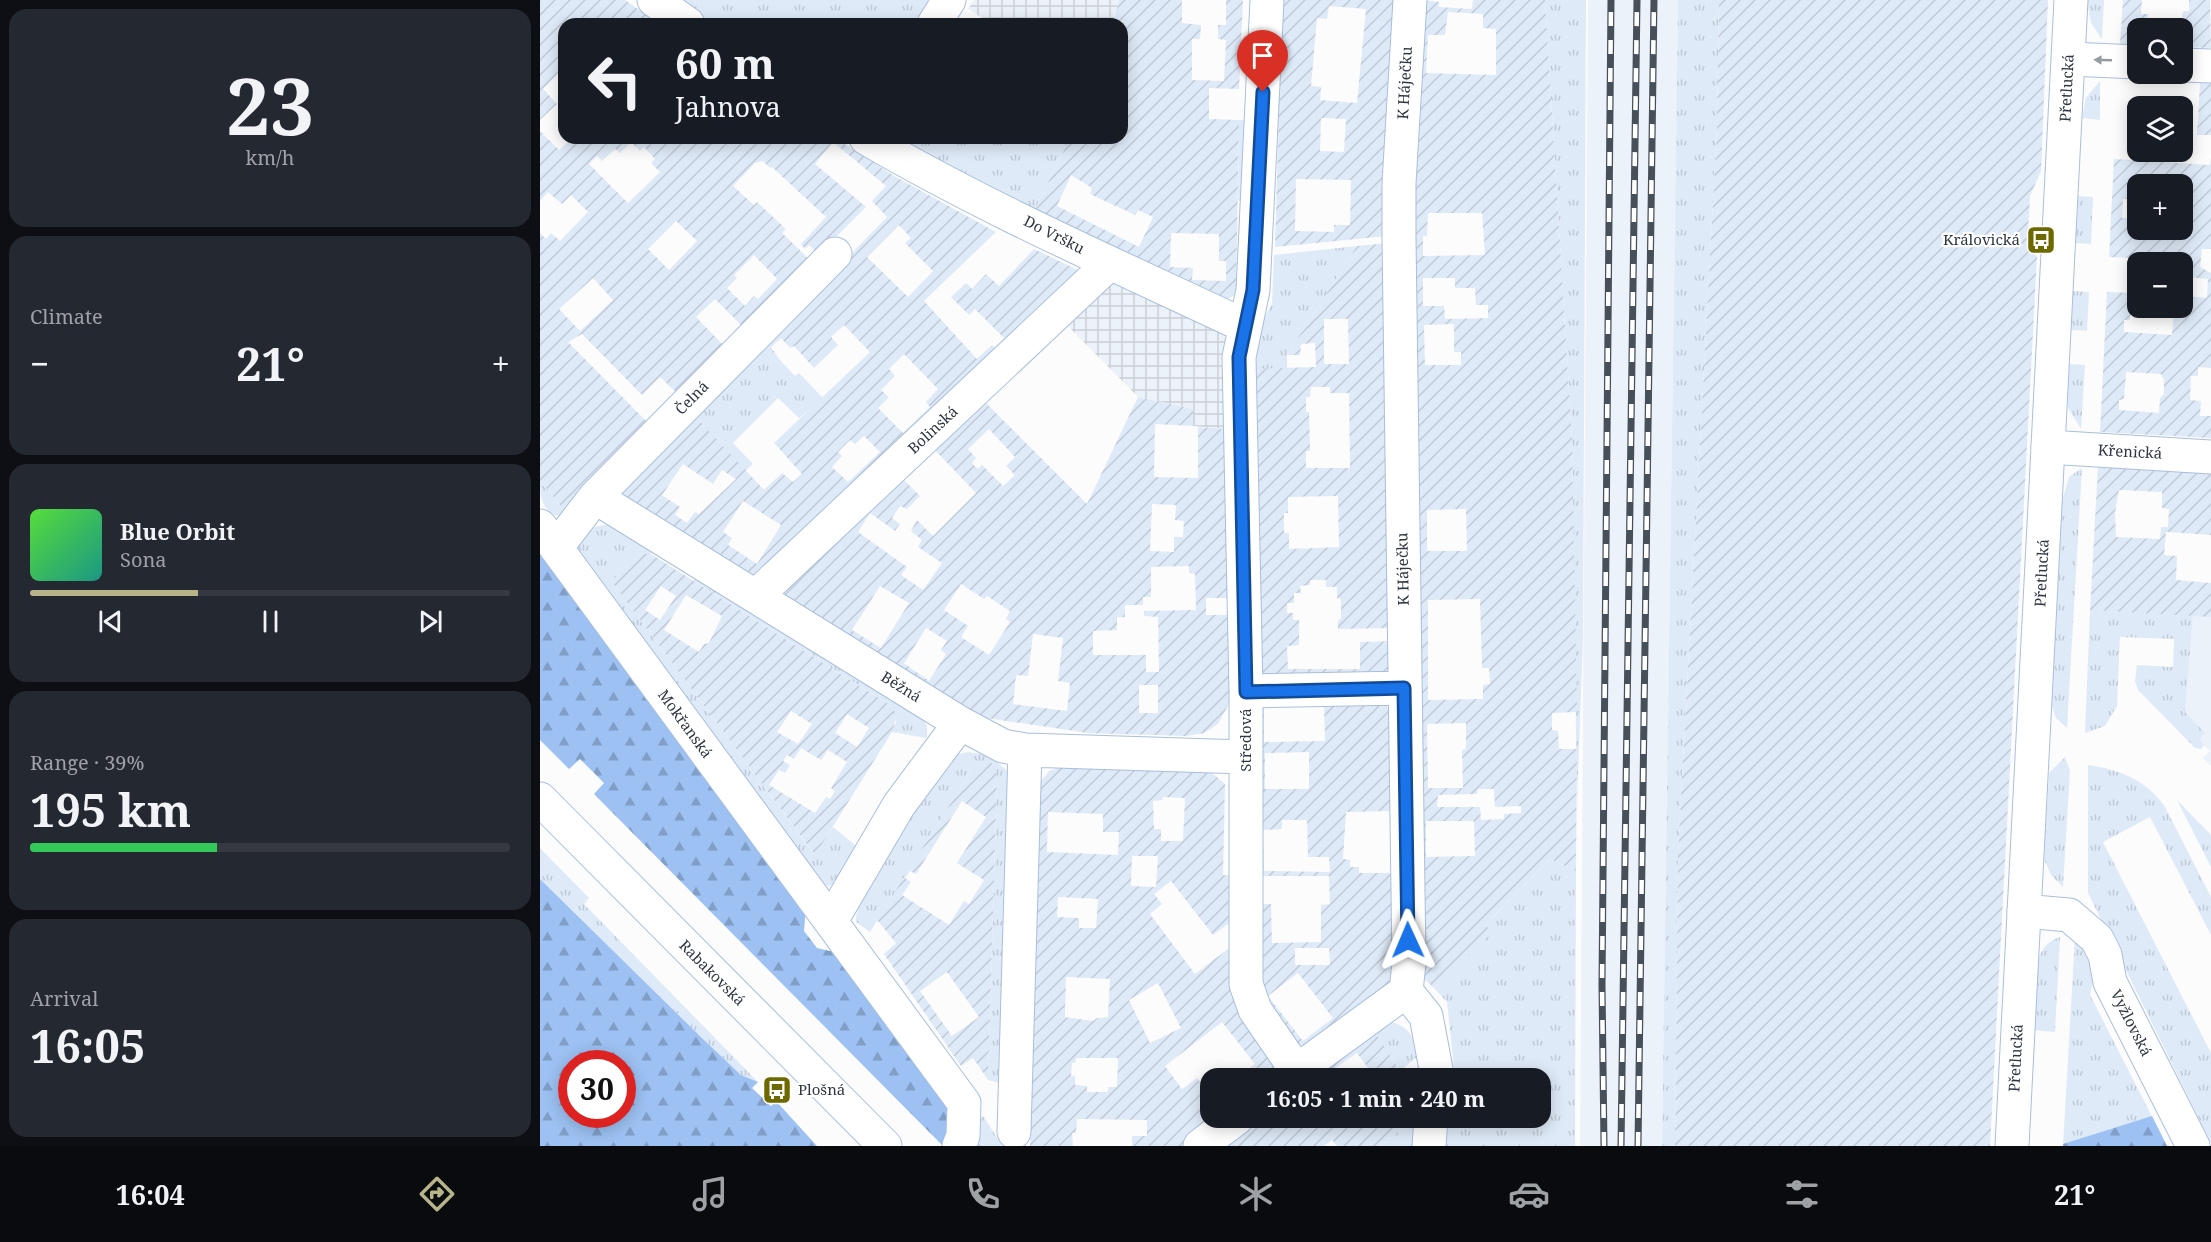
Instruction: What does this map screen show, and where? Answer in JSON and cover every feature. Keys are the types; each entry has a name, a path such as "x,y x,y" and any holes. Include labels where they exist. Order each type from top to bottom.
{"street":[{"path":"654,0 680,18"},
{"path":"938,18 949,0"},
{"name":"Středová","path":"1267,0 1253,290 1239,357 1246,692 1246,984 1255,1010 1288,1068"},
{"name":"K Háječku","path":"1406,991 1409,963 1404,688 1400,183 1410,0"},
{"name":"Přetlucká","path":"2012,1146 2071,0"},
{"path":"2069,59 2127,62"},
{"path":"2193,65 2211,66"},
{"name":"Do Vršku","path":"876,144 903,160 1110,263 1245,326"},
{"name":"Čelná","path":"548,537 595,497 835,254"},
{"name":"Bolinská","path":"756,596 1110,263"},
{"name":"Křenická","path":"2049,447 2211,457"},
{"name":"Běžná","path":"595,497 960,723 1003,746 1025,750 1245,757"},
{"name":"Mokřanská","path":"548,537 964,1103 963,1136 959,1146"},
{"path":"1246,692 1404,688"},
{"path":"831,921 899,805 960,723"},
{"path":"1014,1132 1025,750"},
{"name":"Rabakovská","path":"540,799 885,1146"},
{"name":"Vyžlovská","path":"2024,911 2069,915 2097,939 2105,955 2110,982 2193,1146"},
{"path":"1302,1068 1406,991 1426,1016 1436,1068"},
{"path":"1200,1146 1224,1128"},
{"path":"1429,1146 1430,1128"}],"shaded area":[{"path":"974,0 1119,0 1114,18 982,18 968,9"},
{"path":"1588,0 1678,0 1662,1146 1580,1146"},
{"path":"1107,275 1222,333 1226,340 1228,429 1193,426 1193,409 1138,397 1062,320"},
{"path":"2193,615 2211,617 2211,766 2203,758 2210,751 2198,739 2185,712"}],"green space":[{"path":"540,0 625,0 650,18 558,18 558,74 543,89 557,104 540,120"},
{"path":"672,0 932,0 922,18 699,18"},
{"path":"1119,0 1182,0 1182,23 1201,25 1200,39 1192,39 1192,80 1224,81 1226,40 1218,39 1218,25 1226,25 1226,0 1243,0 1239,89 1209,88 1209,119 1239,120 1236,294 1223,302 1034,211 1067,144 1128,144 1128,18 1114,18","holes":["1071,175 1092,188 1090,194 1135,215 1138,210 1153,217 1139,247 1057,206","1171,233 1219,234 1219,261 1226,261 1226,281 1192,280 1193,268 1170,267"]},
{"path":"1282,0 1400,0 1387,236 1275,247","holes":["1329,6 1366,9 1357,103 1320,100 1321,87 1311,86 1317,18 1327,19","1321,118 1346,119 1344,152 1320,151","1296,179 1351,180 1350,225 1334,225 1334,232 1295,231"]},
{"path":"1422,0 1439,2 1439,7 1472,9 1473,0 1545,0 1572,440 1577,712 1552,713 1552,730 1558,731 1559,749 1577,749 1576,871 1550,859 1485,925 1493,932 1434,988 1422,977 1411,206","holes":["1448,12 1483,14 1483,28 1496,29 1496,75 1426,73 1428,35 1445,35","1428,213 1482,213 1485,255 1423,256 1423,236 1427,236","1423,278 1455,278 1455,288 1475,288 1476,305 1488,305 1488,318 1445,319 1444,306 1423,306","1454,324 1454,352 1461,352 1461,365 1425,365 1424,325","1466,509 1467,551 1427,551 1427,510","1480,599 1482,668 1489,668 1490,684 1483,685 1483,699 1428,700 1428,600","1466,723 1466,749 1462,750 1463,788 1428,788 1427,724","1478,789 1494,789 1495,807 1521,806 1521,813 1504,814 1504,819 1481,820 1480,807 1437,807 1438,795 1477,794","1426,821 1474,821 1475,856 1426,857"]},
{"path":"1545,0 1586,0 1583,637 1577,806 1572,440"},
{"path":"1678,0 1719,0 1717,127 1678,853 1675,1146 1662,1146"},
{"path":"1719,0 2048,0 2041,171 2030,196 2027,249 2037,256 1990,1146 1675,1146 1678,853 1717,127"},
{"path":"2087,0 2104,0 2102,39 2091,23"},
{"path":"2123,0 2142,0 2141,14 2148,14 2148,18 2127,18 2127,44 2120,44"},
{"path":"2189,0 2210,0 2211,48 2193,47 2193,18 2182,18 2183,11 2189,11"},
{"path":"2100,81 2100,120 2082,118 2086,98"},
{"path":"2200,83 2211,83 2211,135 2197,135"},
{"path":"1239,120 1254,120 1251,197 1238,201"},
{"path":"540,131 559,150 566,144 629,144 620,153 615,149 602,161 597,156 589,164 628,203 660,172 651,163 655,159 644,147 640,151 633,144 831,144 815,164 866,207 819,254 809,245 805,249 801,244 826,217 772,167 770,168 763,161 755,163 733,186 754,205 757,202 786,229 782,233 812,262 745,329 715,299 696,317 726,348 679,395 660,377 642,395 582,334 568,342 650,425 563,509 540,481 540,233 546,239 551,233 560,241 588,212 571,195 562,204 548,192 540,201","holes":["676,221 697,241 669,270 648,249","754,255 777,279 758,299 754,296 745,306 727,288 737,278 734,275","593,278 613,300 580,331 559,309"]},
{"path":"835,144 844,144 896,177 996,232 924,301 977,359 992,345 997,349 1006,340 975,309 969,315 951,297 966,283 972,289 986,274 999,286 1034,249 1082,272 758,581 615,491 692,413 764,490 782,473 793,482 802,474 774,443 870,352 844,325 831,337 838,345 814,368 794,346 790,348 781,338 771,347 779,359 764,343 887,217 872,201 886,186","holes":["899,225 911,238 905,243 933,271 908,297 867,257","904,354 938,389 926,402 930,407 903,433 878,408 889,397 881,390 895,376 889,369","864,436 880,452 848,482 832,467 842,456 838,452 850,440 855,444","683,464 713,484 722,470 736,479 699,514 695,512 687,523 675,515 680,507 662,495","743,501 781,525 757,564 728,545 732,538 723,532"]},
{"path":"902,144 1067,144 1034,211"},
{"path":"2114,159 2127,160 2127,162 2210,165 2211,159 2211,249 2202,249 2200,267 2211,273 2211,368 2198,367 2198,376 2191,376 2190,400 2201,401 2200,416 2211,416 2211,438 2100,432 2107,292 2127,293 2127,318 2130,320 2124,320 2124,332 2172,335 2173,318 2193,318 2193,297 2207,298 2208,279 2193,278 2193,252 2127,252 2127,258 2109,257","holes":["2126,372 2161,374 2164,380 2164,394 2160,398 2159,413 2119,410 2119,400 2124,399"]},
{"path":"2077,196 2093,197 2091,244 2075,243"},
{"path":"1388,243 1394,628 1338,629 1338,620 1341,619 1341,599 1337,598 1337,587 1326,587 1326,580 1310,580 1310,585 1300,586 1301,593 1294,593 1294,603 1287,603 1287,613 1293,613 1293,620 1299,620 1299,645 1287,646 1288,669 1360,669 1360,642 1394,641 1395,677 1254,680 1249,369 1316,367 1315,343 1301,344 1300,355 1287,355 1357,246","holes":["1324,319 1348,319 1349,364 1324,364","1311,387 1330,387 1330,393 1349,393 1350,468 1306,468 1306,451 1310,451 1309,412 1306,412 1306,397 1310,397","1338,496 1339,547 1289,549 1289,533 1284,533 1284,513 1288,513 1288,497"]},
{"path":"1357,246 1287,355 1287,369 1249,369 1259,327 1272,304 1274,255"},
{"path":"2073,291 2089,292 2087,331 2070,330"},
{"path":"764,343 795,376 799,373 823,398 799,418 778,398 733,443 753,464 745,471 692,413"},
{"path":"2068,364 2085,365 2081,429 2068,408"},
{"path":"1138,397 1193,409 1193,426 1155,424 1154,477 1198,478 1198,427 1228,429 1231,598 1206,598 1206,615 1231,615 1230,702 1218,724 1204,733 1186,736 1088,733 980,717 778,593 902,478 920,496 907,509 900,506 892,518 900,524 895,531 870,513 858,532 907,567 901,575 923,590 942,563 918,547 922,540 911,531 917,520 933,536 976,493 931,446 981,398 1087,504","holes":["989,429 1015,457 1006,466 1015,475 1003,486 982,465 978,469 972,463 976,458 968,449","1152,504 1176,505 1175,520 1184,521 1183,537 1174,537 1174,552 1150,551","1189,566 1189,573 1195,574 1196,610 1144,611 1144,616 1158,617 1159,672 1146,672 1146,655 1093,655 1093,631 1117,630 1117,617 1125,617 1125,605 1143,605 1143,597 1151,597 1151,567","961,584 984,599 987,596 1010,611 1006,619 1010,622 989,655 961,637 968,626 944,610","880,586 909,603 881,648 852,630","926,628 947,641 941,650 946,654 929,681 905,664 903,665","1033,634 1063,638 1058,681 1070,683 1067,711 1013,704 1016,675 1028,676","1139,685 1158,685 1158,713 1139,713"]},
{"path":"650,425 560,517 549,511 543,503 540,481 563,509"},
{"path":"2098,467 2211,473 2211,535 2166,532 2164,555 2177,556 2176,580 2211,583 2211,617 2090,610","holes":["2119,490 2162,492 2162,508 2169,509 2168,527 2161,527 2160,539 2116,537 2115,513"]},
{"path":"2082,468 2067,728 2056,718 2051,703 2062,501 2069,477"},
{"path":"610,524 655,541 651,554 640,553 613,583 814,854 833,827 861,850 835,885 826,886 819,882 572,547 588,528"},
{"path":"540,543 806,906 804,931 817,948 843,954 949,1110 947,1138 943,1146 594,794 604,783 580,759 569,769 540,740"},
{"path":"640,553 651,554 888,704 895,721 892,732 815,855 612,582 629,557","holes":["661,586 676,596 660,620 645,610","686,595 722,616 709,643 704,644 699,652 664,630","791,711 812,724 798,744 777,732","847,714 869,728 857,747 835,733","801,748 821,760 828,750 847,762 831,788 835,791 830,799 826,797 815,813 769,785 779,770 785,773 790,765 783,761 787,755 794,759"]},
{"path":"700,570 922,716 927,727 927,738 892,732 896,722 888,704 694,581"},
{"path":"2090,610 2193,615 2185,712 2205,733 2199,739 2204,745 2201,749 2195,748 2138,690 2135,681 2137,665 2173,667 2174,639 2120,637 2117,706 2105,726 2085,733"},
{"path":"1395,700 1399,968 1384,991 1309,1046 1293,1043 1261,1001 1258,904 1271,904 1272,943 1321,942 1321,905 1330,904 1329,876 1258,876 1254,702","holes":["1324,704 1325,741 1264,742 1264,705","1309,752 1309,789 1265,789 1265,753","1391,811 1391,873 1359,873 1359,867 1350,867 1350,860 1343,859 1346,812","1282,820 1307,820 1308,857 1329,857 1330,872 1264,871 1263,830 1282,829","1295,948 1329,948 1330,965 1295,965","1298,973 1333,1018 1303,1041 1268,996"]},
{"path":"968,752 988,755 1009,772 1004,1084 988,1080 997,776 973,768 870,932 856,922 859,904 868,883 896,836 954,755"},
{"path":"2065,757 2070,771 2063,887 2051,875 2044,859 2049,773"},
{"path":"984,761 994,764 997,776 988,1080 973,1058 961,1066 884,954 896,943 877,920 973,768","holes":["962,801 986,817 957,863 984,880 969,904 964,901 949,925 902,895 911,882 905,878 910,871 916,874","947,972 979,1017 952,1036 920,991"]},
{"path":"2088,765 2130,777 2140,782 2156,796 2164,805 2211,897 2211,935 2150,817 2103,842 2211,1053 2211,1143 2088,893"},
{"path":"1061,767 1212,773 1225,784 1223,875 1235,876 1236,918 1213,935 1171,881 1154,894 1162,904 1150,914 1195,974 1236,943 1277,1063 1275,1068 1250,1068 1255,1064 1222,1022 1165,1066 1182,1089 1197,1078 1200,1082 1200,1128 1208,1128 1184,1146 1132,1146 1132,1136 1147,1136 1147,1120 1077,1119 1076,1133 1072,1133 1073,1146 1030,1146 1041,781 1049,771","holes":["1163,797 1185,798 1183,841 1161,841 1161,829 1154,829 1153,801 1162,800","1048,812 1103,814 1103,832 1119,832 1118,855 1047,852","1132,856 1158,856 1156,887 1131,886","1058,897 1098,899 1096,928 1079,928 1079,918 1057,917","1066,977 1110,979 1108,1017 1097,1018 1093,1021 1065,1017","1158,983 1181,1028 1150,1043 1129,1000","1076,1058 1118,1058 1117,1087 1108,1087 1108,1092 1087,1092 1087,1086 1075,1085 1075,1076 1071,1076 1072,1063 1075,1063"]},
{"path":"2177,800 2211,835 2211,867"},
{"path":"540,848 589,898 584,904 758,1082 741,1075 540,879"},
{"path":"1550,859 1576,871 1575,1146 1446,1146 1448,1128 1551,1128 1551,1068 1454,1068 1447,1002 1434,988 1492,932 1485,925"},
{"path":"540,879 741,1075 758,1082 752,1088 771,1106 776,1101 817,1146 540,1146"},
{"path":"2060,937 2055,1032 2033,1030 2033,991 2037,963 2049,942"},
{"path":"2075,937 2097,965 2090,995 2167,1146 2063,1146"},
{"path":"1386,1021 1405,1028 1412,1037 1418,1056 1404,1068 1398,1068 1372,1027"},
{"path":"1372,1027 1398,1068 1368,1068 1357,1053 1335,1068 1318,1068"},
{"path":"979,1116 984,1117 1002,1146 974,1146"},
{"path":"2152,1116 2167,1146 2063,1146 2063,1144"},
{"path":"1241,1128 1403,1128 1381,1146 1337,1146 1332,1140 1324,1146 1217,1146"},
{"path":"1403,1128 1417,1128 1421,1146 1381,1146"}],"railway":[{"path":"1604,1146 1602,985 1611,0"},
{"path":"1621,1146 1637,0"},
{"path":"1638,1146 1654,0"}],"place":[{"name":"Královická","path":"2041,240"},
{"name":"Plošná","path":"777,1090"}],"route":[{"path":"1263,92 1253,290 1239,357 1246,692 1404,688 1408,940"}]}
